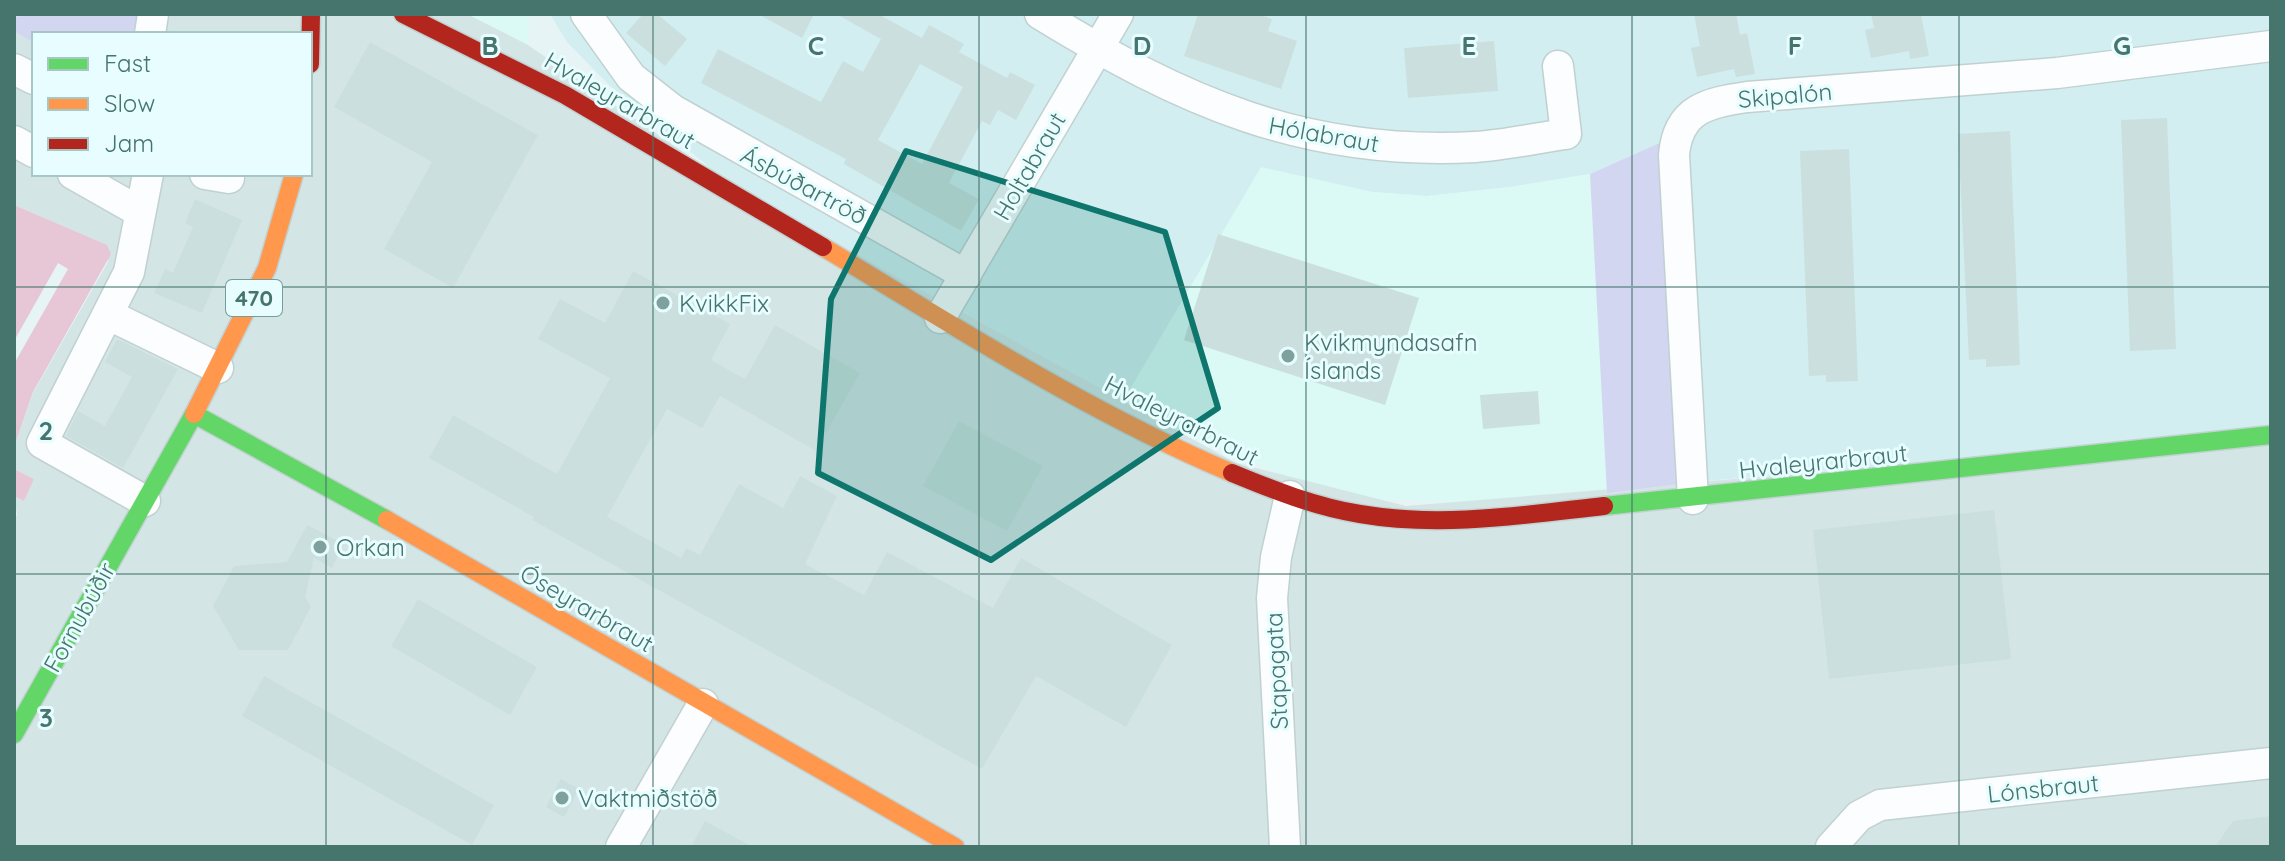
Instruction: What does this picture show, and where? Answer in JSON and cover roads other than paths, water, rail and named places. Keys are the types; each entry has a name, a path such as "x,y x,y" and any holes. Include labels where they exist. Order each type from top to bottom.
{"street":[{"name":"Hvaleyrarbraut","path":"403,14 492,54 551,87 940,318 1180,452 1290,496 1341,511 1380,517 1477,520 2271,435"},
{"name":"Ásbúðartröð","path":"586,14 631,77 673,110 966,275"},
{"name":"Hólabraut","path":"1040,14 1096,49 1198,100 1259,123 1324,139 1476,147 1566,134 1558,66"},
{"name":"Holtabraut","path":"940,318 1118,14"},
{"name":"Skipalón","path":"1693,499 1674,155 1676,135 1690,115 1708,103 1747,97 2029,76 2271,46"},
{"path":"14,69 32,78"},
{"path":"14,141 32,151"},
{"path":"77,176 140,212"},
{"path":"145,501 42,443 129,272 148,176"},
{"name":"Fornubúðir","path":"14,734 194,414 264,278 282,232 294,176"},
{"path":"109,315 218,368"},
{"name":"Óseyrarbraut","path":"194,414 274,455 955,847"},
{"name":"Stapagata","path":"1285,847 1272,609 1276,557 1290,496"},
{"path":"621,847 703,704"},
{"name":"Lónsbraut","path":"1831,847 1859,816 1880,805 2271,763"}],"place":[{"name":"KvikkFix","path":"663,303"},
{"name":"Kvikmyndasafn Íslands","path":"1288,356"},
{"name":"Orkan","path":"320,547"},
{"name":"Vaktmiðstöð","path":"562,798"}]}
